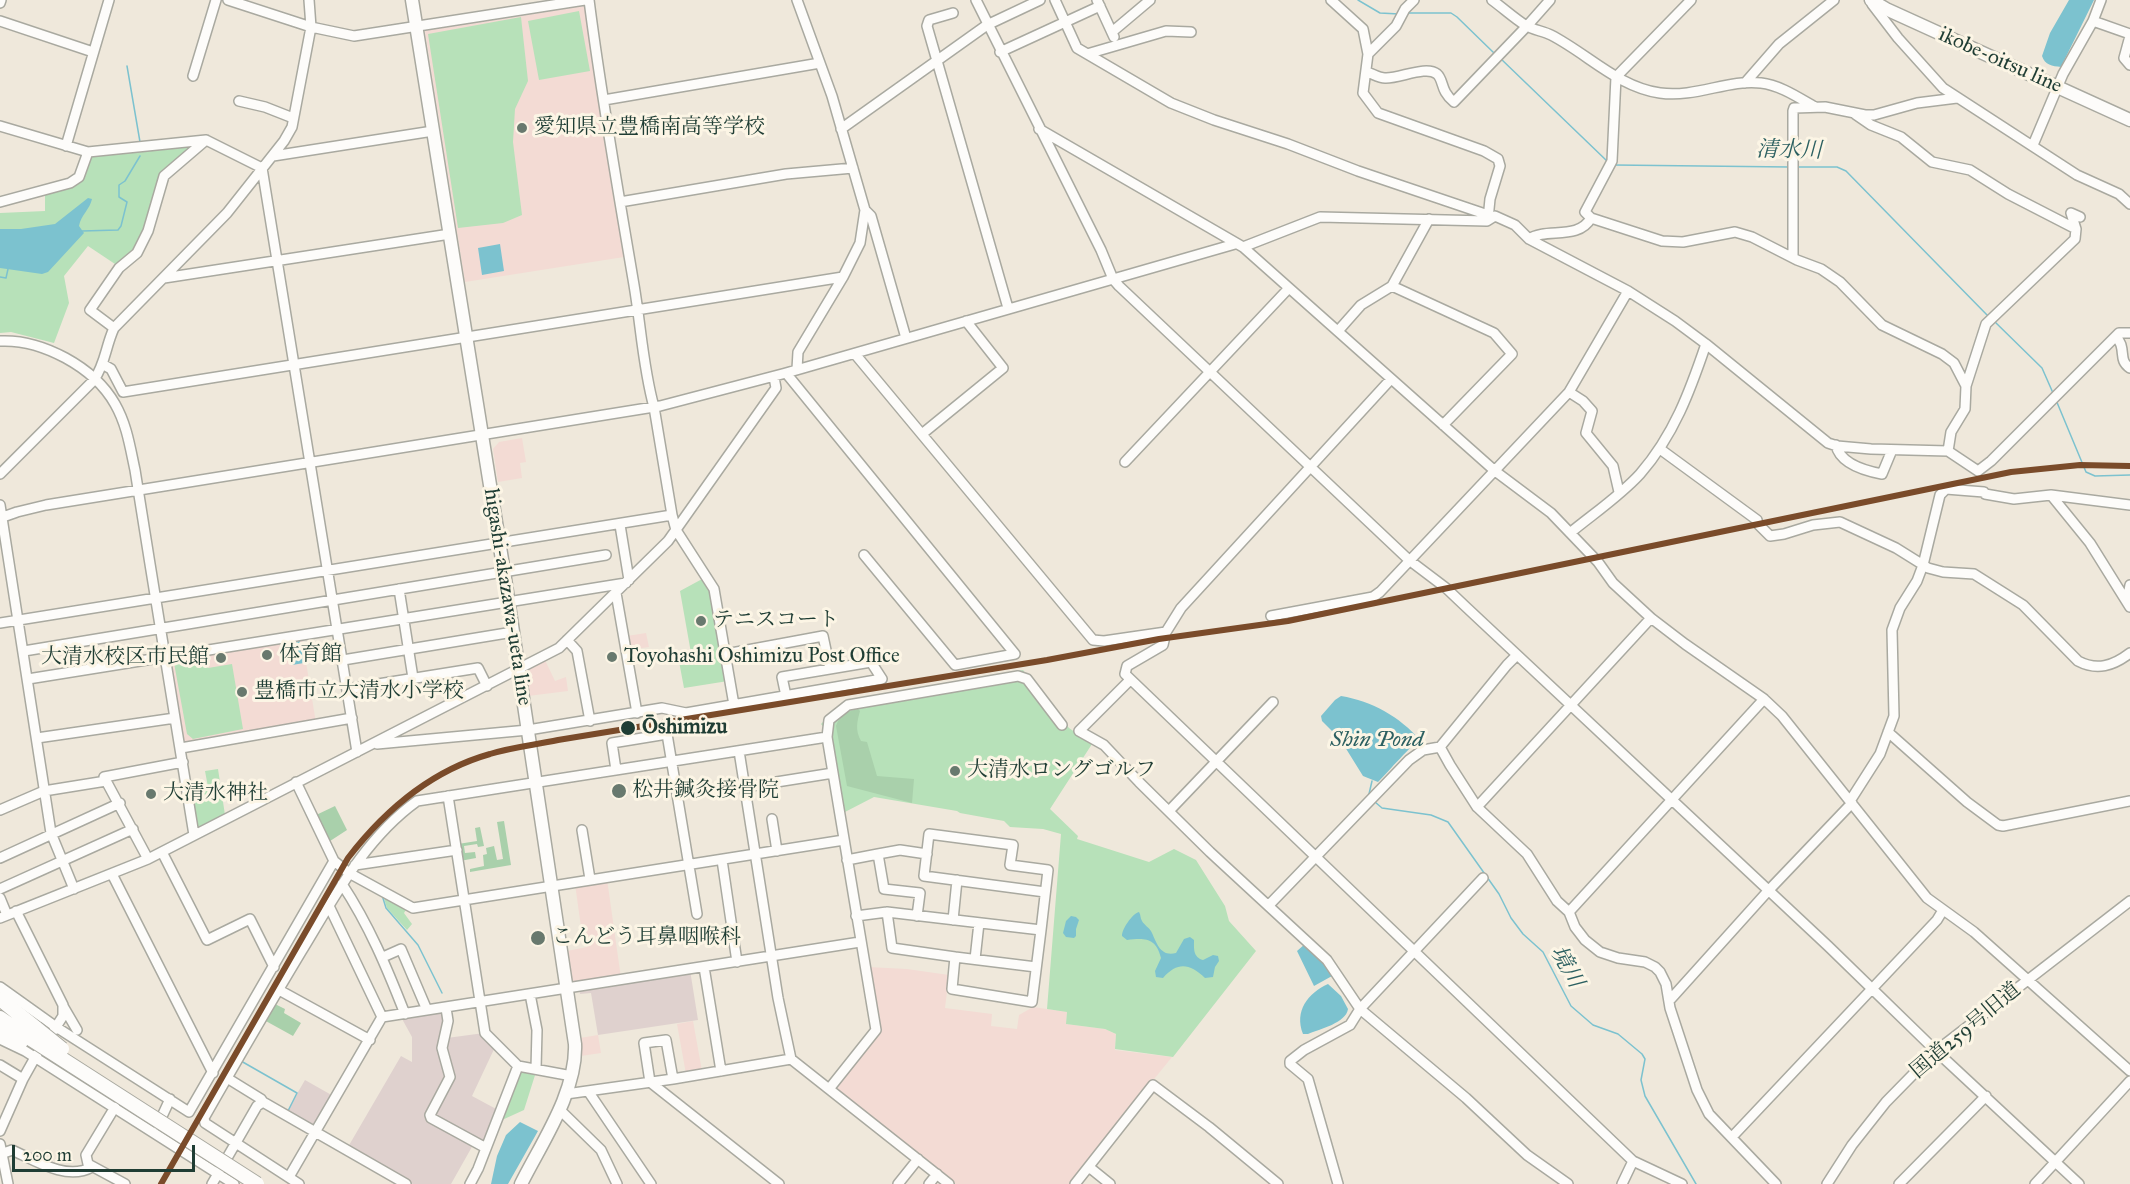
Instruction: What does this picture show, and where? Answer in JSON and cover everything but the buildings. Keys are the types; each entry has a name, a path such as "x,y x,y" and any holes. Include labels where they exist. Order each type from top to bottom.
{"highway":[{"path":"0,999 31,1037"},
{"path":"0,1018 31,1037 118,1102 257,1184"},
{"path":"0,1030 31,1037 63,1051 118,1102"}],"main road":[{"name":"higashi-akazawa-ueta line","path":"412,0 504,572 575,1044 572,1076 566,1094 521,1184"},
{"name":"ikobe-oitsu line","path":"1869,0 2130,120"}],"street":[{"path":"66,146 109,0"},
{"path":"193,76 216,0"},
{"path":"228,0 311,27 354,36 587,0 672,515 676,530 714,588 734,705"},
{"path":"0,474 94,380 104,365 107,345 114,328 227,213 288,134 311,27 309,0"},
{"path":"797,0 820,63 865,210 860,243 843,277 798,352 797,369"},
{"path":"976,0 1101,250 1113,279 1409,560 1446,588 2079,1184"},
{"path":"841,129 987,26 1040,0"},
{"path":"1055,0 1077,48 1171,103 1488,218"},
{"path":"1112,32 1150,0"},
{"path":"1331,0 1363,29 1368,54 1363,93 1378,113 1484,151 1498,159 1500,166 1490,198 1488,218"},
{"path":"1368,54 1396,26 1414,0"},
{"path":"1492,0 1527,26 1552,35 1616,77 1643,89 1673,94 1692,94 1745,83 1764,83 1815,107"},
{"path":"1367,72 1382,78 1426,71 1434,72 1439,76 1446,96 1454,102 1550,0"},
{"path":"1691,0 1616,77 1610,164 1585,213 1591,218 1662,241 1683,242 1735,232 1752,237 1821,269 1840,282 1882,325 1942,354 1954,363 1966,386"},
{"path":"1745,83 1779,44 1834,0"},
{"path":"1869,0 1878,9 1898,39 1935,80 1957,98 2077,175 2119,194 2130,204"},
{"path":"2033,145 2063,74 2093,21 2102,0"},
{"path":"1000,52 1098,3 1118,45"},
{"path":"953,13 932,18 927,23 1008,308"},
{"path":"0,21 93,52"},
{"path":"2093,21 2130,35 2124,58 2130,65"},
{"path":"1087,54 1166,31 1191,32"},
{"path":"604,100 820,63"},
{"path":"1793,256 1793,111 1797,107 1815,107 1874,115 1917,103 1957,98"},
{"path":"239,101 265,107 293,118"},
{"path":"1853,113 1871,125 1901,136 1932,162 1970,170 2008,194 2076,229"},
{"path":"0,126 88,152 206,140 262,168"},
{"path":"1039,129 1239,245 1495,471 1551,513 1598,562 1613,583 1651,618 1684,644 1764,699 1782,716 1927,898 1974,932 2130,1071"},
{"path":"273,156 433,131"},
{"path":"114,328 90,310 119,268 137,253 148,231 164,176 206,140"},
{"path":"0,202 70,183 79,177 88,152"},
{"path":"262,168 357,752"},
{"path":"620,202 786,174 854,168"},
{"path":"2119,194 2130,190"},
{"path":"865,210 871,216 906,338"},
{"path":"1948,451 1951,432 1965,409 1966,386 1986,324 2074,239 2076,229 2071,213 2080,217"},
{"path":"1,518 46,505 654,407 786,374 1008,308 1239,245 1320,217 1429,219 1495,216 1515,225 1529,239 1628,291 1706,344 1828,442 1836,446 1948,451 1978,471 1984,492"},
{"path":"1529,239 1536,234 1572,231 1587,225 1591,218"},
{"path":"1338,331 1361,305 1392,286 1429,219"},
{"path":"164,278 450,234"},
{"path":"104,365 111,369 123,392 843,277"},
{"path":"1392,286 1494,333 1512,354 1443,424"},
{"path":"1125,462 1289,288"},
{"path":"1271,616 1373,597 1569,392 1628,291"},
{"path":"922,434 1003,368 966,321"},
{"path":"1978,471 1991,461 2119,333 2130,333"},
{"path":"2116,336 2122,345 2122,359 2130,368"},
{"path":"0,341 26,343 60,355 94,380 115,404 127,430 194,835"},
{"path":"1570,533 1640,474 1660,448 1672,429 1689,392 1706,344"},
{"path":"855,354 1093,640 1104,641 1166,632"},
{"path":"786,374 1015,654 955,665 864,555"},
{"path":"8,915 148,859 559,648 628,581 676,530 776,388 774,377"},
{"path":"1392,379 1181,608 1166,632 1163,645 1127,666 1125,674 1633,1161 1682,1184"},
{"path":"1569,392 1583,401 1592,411 1586,433 1613,466 1619,492"},
{"path":"1836,446 1837,450 1853,465 1882,474 1892,450"},
{"path":"1660,448 1757,520 1770,536 1813,525 1840,522 1896,548 1923,565 1943,572 1969,572 1982,579 2023,605 2078,661 2085,665 2097,667 2111,665 2130,653"},
{"path":"1669,1001 1851,802 1880,754 1894,716 1893,630 1900,608 1917,581 1923,565 1940,495 1946,489 1984,492 2014,499 2051,495 2130,505"},
{"path":"2051,495 2090,543 2128,604"},
{"path":"0,505 51,833 74,889"},
{"path":"0,623 672,515"},
{"path":"620,525 628,581"},
{"path":"24,651 606,555"},
{"path":"28,679 508,603 628,581"},
{"path":"2128,604 2130,585"},
{"path":"399,590 413,678"},
{"path":"616,593 637,713"},
{"path":"1477,807 1651,618"},
{"path":"343,660 513,632"},
{"path":"726,654 823,636 830,669"},
{"path":"567,640 577,651 590,721"},
{"path":"1269,905 1409,760 1423,750 1440,747 1517,655"},
{"path":"371,745 528,730 662,708 686,713 786,696 882,679 871,662 782,677 786,696"},
{"path":"347,689 478,668 487,686"},
{"path":"829,1089 876,1030 827,737 829,720 844,706 1018,676 1027,679 1062,725"},
{"path":"1130,680 1079,731 1104,745 1169,811 1327,960 1360,1009 1466,1098 1527,1155 1568,1184"},
{"path":"1569,912 1764,699"},
{"path":"1169,811 1273,702"},
{"path":"37,738 175,718"},
{"path":"181,748 352,718"},
{"path":"1888,732 1967,802 1998,825 2003,826 2130,801"},
{"path":"616,770 612,742 666,734 697,914"},
{"path":"299,1184 205,1123 205,1117 342,884 373,840 411,805 417,801 827,737"},
{"path":"1440,747 1477,807 1527,854 1557,901 1569,912 1580,934 1600,952 1618,958 1645,962 1656,967 1666,984 1669,1001 1701,1098 1709,1114 1776,1184"},
{"path":"739,751 791,1059 949,1184"},
{"path":"148,859 120,803 104,777 183,762"},
{"path":"745,787 833,772"},
{"path":"0,810 44,790 106,781"},
{"path":"296,783 334,861 352,869 413,908 844,840"},
{"path":"448,796 485,1033 518,1066 572,1076"},
{"path":"0,858 120,803"},
{"path":"772,819 777,851"},
{"path":"0,889 133,830"},
{"path":"582,830 590,879"},
{"path":"955,957 952,989 1032,1002 1046,892 1048,870 1010,865 1013,845 928,834 924,876 1046,892"},
{"path":"352,869 457,850"},
{"path":"847,860 900,850 927,854"},
{"path":"162,852 207,940 250,919 274,967"},
{"path":"878,854 884,888 920,893 917,916"},
{"path":"722,860 737,962"},
{"path":"0,987 56,1028 189,1112 334,861"},
{"path":"112,874 213,1073"},
{"path":"1338,1184 1308,1079 1290,1064 1290,1061 1304,1050 1350,1025 1360,1009 1483,879"},
{"path":"953,920 957,880"},
{"path":"342,884 360,910 383,957 405,1014"},
{"path":"0,898 77,1030"},
{"name":"国道259号旧道","path":"1828,1184 1852,1145 1886,1102 1936,1051 2130,901"},
{"path":"329,906 382,1017"},
{"path":"1732,1137 1873,989 1937,920 1943,910"},
{"path":"856,916 887,912 1041,930"},
{"path":"887,912 892,948 1036,967"},
{"path":"975,959 979,923"},
{"path":"382,1017 861,942"},
{"path":"383,957 401,949 427,1011"},
{"path":"704,967 722,1071"},
{"path":"279,990 370,1040"},
{"path":"530,994 537,1030 536,1069"},
{"path":"0,1131 34,1057 63,1016 63,1005"},
{"path":"446,1008 448,1021 442,1048 450,1077 430,1115 431,1118 486,1148"},
{"path":"289,1178 382,1017"},
{"path":"0,1039 118,1102 154,1132 234,1184"},
{"path":"673,1079 666,1040 644,1043 650,1082 778,1184"},
{"path":"566,1094 791,1059"},
{"path":"0,1065 23,1079"},
{"path":"470,1184 518,1066"},
{"path":"227,1078 263,1102 406,1184"},
{"path":"2035,1184 2130,1081"},
{"path":"1076,1184 1154,1085 1278,1184"},
{"path":"588,1091 651,1184"},
{"path":"1899,1184 1986,1096"},
{"path":"154,1132 170,1099"},
{"path":"118,1102 87,1155 88,1164 125,1184"},
{"path":"212,1184 257,1106 263,1102"},
{"path":"559,1109 601,1150 616,1184"},
{"path":"6,1182 1,1156 12,1150 50,1167 68,1172 92,1167"},
{"path":"898,1184 918,1159"},
{"path":"1622,1184 1633,1161"},
{"path":"1089,1167 1110,1184"},
{"path":"929,1184 937,1174"}],"shaded area":[{"name":"愛知県立豊橋南高等学校","path":"585,6 624,257 465,282 425,31"},
{"path":"522,438 526,462 520,463 522,478 498,482 493,449 499,442"},
{"path":"646,633 649,647 629,650 627,636"},
{"name":"豊橋市立大清水小学校","path":"302,638 316,723 183,746 168,660"},
{"path":"544,658 555,681 566,677 568,691 528,696 524,669"},
{"path":"607,879 621,978 572,985 567,951 587,947 585,934 582,934 575,884"},
{"path":"868,967 907,969 949,975 945,1008 992,1014 991,1026 1017,1029 1019,1015 1033,1007 1067,1012 1066,1024 1105,1029 1116,1034 1115,1050 1172,1057 1069,1184 956,1184 835,1089 880,1034"},
{"path":"690,970 698,1020 598,1035 591,993 580,994 579,988"},
{"path":"444,1010 447,1077 426,1116 473,1145 451,1184 413,1184 348,1147 401,1056 412,1062 412,1037 401,1017"},
{"path":"693,1021 702,1071 686,1074 677,1024"},
{"path":"484,1033 496,1045 472,1096 498,1110 484,1141 481,1142 434,1116 454,1075 446,1044 447,1038"},
{"path":"598,1035 601,1053 581,1056 580,1038"},
{"path":"305,1080 335,1097 317,1128 287,1111"}],"green space":[{"path":"579,11 590,71 539,80 528,21"},
{"path":"521,17 528,81 515,109 513,142 522,215 503,223 458,228 428,34"},
{"path":"201,142 160,176 145,228 134,251 118,266 88,246 64,276 69,303 54,343 11,332 0,333 0,213 45,211 45,193 71,187 83,180 91,157"},
{"path":"704,578 710,588 728,681 684,688 678,656 691,653 680,591"},
{"path":"206,658 208,668 232,664 243,729 193,739 187,734 174,663"},
{"path":"1023,670 1069,728 1092,744 1050,809 1078,836 1077,839 1149,862 1174,849 1196,860 1225,906 1229,921 1256,951 1173,1057 1115,1049 1116,1034 1105,1029 1066,1024 1067,1012 1047,1009 1061,834 1043,829 1010,827 1004,821 874,797 843,813 831,736 821,724 843,702"},
{"path":"858,709 860,711 857,730 861,741 867,742 877,776 914,779 912,803 847,786 836,726 844,714"},
{"path":"218,769 225,815 195,831 189,790 208,787 205,771"},
{"path":"335,806 347,830 327,843 314,816"},
{"path":"504,821 511,865 470,872 470,869 484,866 483,855 487,854 486,848 494,846 497,860 503,859 497,822"},
{"path":"480,827 484,846 478,847 477,844 464,846 465,853 475,852 476,858 460,861 458,844 477,841 475,828"},
{"path":"383,895 407,908 404,913 412,924 407,930 387,908"},
{"path":"273,1003 285,1009 284,1013 301,1023 293,1036 264,1020"},
{"path":"520,1069 536,1072 524,1110 502,1120 501,1112"}],"water":[{"path":"2069,0 2094,0 2061,67 2047,63 2042,56 2050,33"},
{"path":"88,198 92,199 91,203 79,226 84,233 48,272 42,274 0,268 0,229 21,229 55,224"},
{"path":"500,244 504,271 482,275 478,248"},
{"path":"300,641 304,663 292,665 288,643"},
{"name":"Shin Pond","path":"1341,696 1385,711 1404,724 1420,740 1378,782 1363,776 1340,739 1322,721 1321,716"},
{"path":"1139,912 1142,921 1163,951 1176,953 1184,939 1190,937 1194,940 1197,957 1203,960 1213,955 1218,956 1219,961 1213,977 1205,978 1184,966 1174,969 1163,978 1156,977 1155,971 1161,958 1156,946 1148,940 1127,940 1122,936 1128,922"},
{"path":"1071,916 1079,920 1074,938 1066,937 1063,933 1066,921"},
{"path":"1305,944 1321,958 1332,976 1314,986 1297,951"},
{"path":"1328,984 1341,996 1348,1009 1346,1014 1332,1025 1303,1034 1300,1018 1305,1004 1314,992"},
{"path":"520,1122 538,1131 508,1184 491,1184 497,1156 506,1135"}],"waterway":[{"name":"清水川","path":"1358,0 1380,13 1399,14"},
{"name":"清水川","path":"1407,13 1451,13 1494,53"},
{"name":"清水川","path":"1500,58 1607,161"},
{"path":"127,66 140,142"},
{"path":"82,231 118,230 127,202 119,197 119,185 125,181 140,156"},
{"name":"清水川","path":"1614,165 1789,167"},
{"name":"清水川","path":"1797,167 1837,167 1846,171 1988,316"},
{"path":"0,277 6,278 8,269"},
{"name":"清水川","path":"1994,321 2042,368 2053,393"},
{"name":"清水川","path":"2056,400 2086,472 2095,476 2130,475"},
{"name":"境川","path":"1369,794 1372,781"},
{"name":"境川","path":"1375,802 1382,808 1431,815 1448,822 1499,894 1511,918 1523,934 1543,952 1571,1006 1593,1025 1618,1034 1642,1054 1645,1059 1641,1080 1645,1096 1696,1184"},
{"path":"382,895 386,908 418,945 442,993"},
{"path":"241,1061 297,1093 288,1111"},
{"path":"300,1118 314,1126"}],"transit line":[{"path":"161,1184 348,858 377,824 410,794 468,761 507,750 558,740 1047,660 1159,639 1288,621 2011,472 2080,465 2130,466"}],"place":[{"name":"愛知県立豊橋南高等学校","path":"522,128"},
{"name":"テニスコート","path":"701,621"},
{"name":"体育館","path":"267,655"},
{"name":"Toyohashi Oshimizu Post Office","path":"612,657"},
{"name":"大清水校区市民館","path":"221,658"},
{"name":"豊橋市立大清水小学校","path":"242,692"},
{"name":"Ōshimizu","path":"628,728"},
{"name":"大清水ロングゴルフ","path":"955,771"},
{"name":"松井鍼灸接骨院","path":"619,791"},
{"name":"大清水神社","path":"151,794"},
{"name":"こんどう耳鼻咽喉科","path":"538,938"}]}
